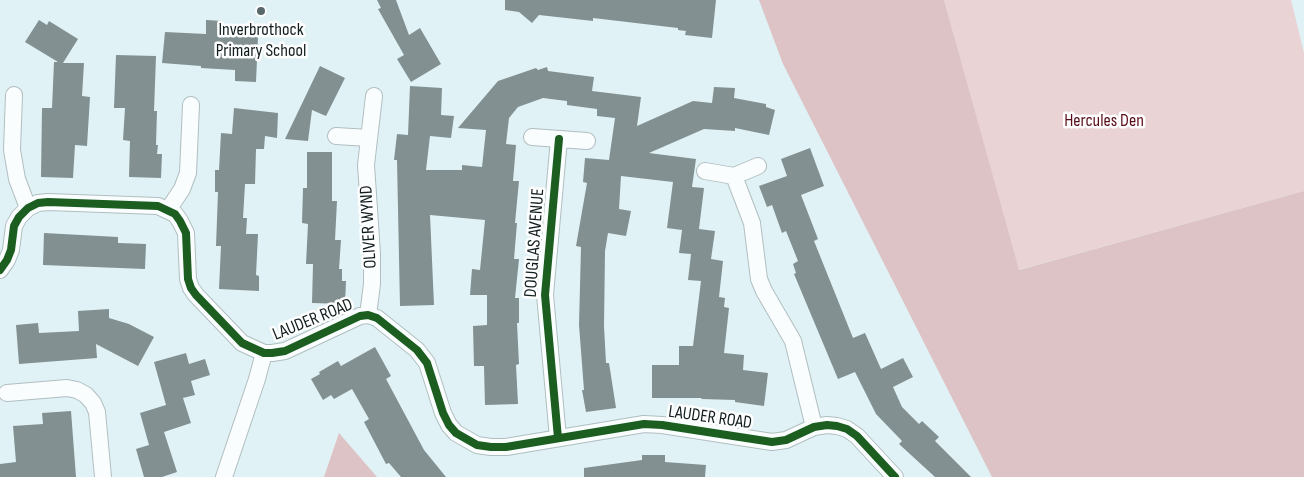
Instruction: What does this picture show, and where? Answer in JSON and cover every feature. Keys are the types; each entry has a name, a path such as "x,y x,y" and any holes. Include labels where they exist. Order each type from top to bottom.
{"street":[{"path":"14,95 12,150 17,179 28,208"},
{"name":"OLIVER WYND","path":"368,315 372,284 372,254 366,165 374,96"},
{"path":"0,270 10,250 14,226 19,217 28,208 38,203 158,206 168,210 182,189 188,173 191,105"},
{"path":"336,136 369,138"},
{"path":"532,137 587,141"},
{"name":"DOUGLAS AVENUE","path":"558,438 545,295 559,139"},
{"path":"705,172 734,176 758,166"},
{"path":"734,176 751,218 759,279 793,341 814,427 827,425 847,429 865,443 895,477"},
{"name":"LAUDER ROAD","path":"168,210 175,214 186,233 188,279 191,288 242,343 264,353 285,351 360,316 368,315 377,318 417,350 427,363 448,425 466,440 477,445 506,447 644,424 662,425 772,442 786,440 814,427"},
{"path":"224,477 264,353"},
{"path":"7,394 67,388 77,390 86,395 93,403 97,412 102,477"}],"green space":[{"name":"Hercules Den","path":"944,0 1291,0 1304,53 1304,191 1018,270"}],"shaded area":[{"path":"759,0 944,0 1019,270 1304,191 1304,477 992,477 783,64"},
{"path":"339,433 377,477 324,477"}],"building":[{"path":"377,0 396,0 409,35 420,28 441,64 411,82 397,59 404,55 378,9 381,8"},
{"path":"505,0 716,0 712,38 685,35 686,31 678,30 678,28 593,18 593,21 539,15 532,23 519,12 505,10"},
{"path":"39,20 47,25 49,21 78,39 63,63 84,63 82,96 90,97 87,146 75,145 73,178 41,177 42,108 52,108 54,62 58,62 25,42"},
{"path":"206,20 223,21 222,35 258,37 256,82 235,81 235,70 162,63 165,32 206,34"},
{"path":"116,55 156,56 154,111 157,111 157,154 162,154 161,178 129,177 130,141 123,140 125,108 114,108"},
{"path":"320,66 345,78 326,116 312,110 308,141 285,139"},
{"path":"547,67 548,71 594,77 592,91 641,97 637,126 693,101 712,103 714,87 735,88 734,98 766,104 766,107 775,110 769,135 735,128 735,131 704,129 649,153 696,159 692,187 704,188 699,229 715,231 711,259 723,261 719,297 725,298 724,307 729,308 724,353 744,355 743,370 768,373 764,406 735,402 735,400 652,398 652,365 679,365 679,346 693,346 701,281 688,280 691,254 679,253 682,230 667,228 673,182 621,176 619,209 631,211 626,236 608,233 605,251 604,326 606,363 609,363 616,408 586,412 582,390 584,390 579,325 581,247 576,246 587,183 583,182 585,158 609,160 615,118 597,116 597,109 567,105 567,101 543,98 518,107 509,118 506,144 516,145 513,181 519,181 514,259 519,259 515,298 519,298 519,323 517,323 519,364 516,365 518,404 485,405 484,366 474,366 473,326 487,325 487,295 470,295 472,269 480,270 485,220 430,215 434,305 400,306 397,160 394,160 397,134 408,135 410,86 442,88 441,115 454,116 451,138 430,136 426,170 462,170 462,165 482,167 486,130 458,128 498,81 536,68 538,70"},
{"path":"234,108 278,113 277,138 265,136 264,149 256,149 255,184 245,184 243,218 247,218 246,234 258,234 256,275 259,276 259,291 219,289 221,246 216,246 218,192 215,192 215,170 219,170 221,133 232,134"},
{"path":"810,148 824,186 801,195 818,239 814,241 853,338 865,333 881,369 903,358 913,377 893,387 902,407 919,424 922,421 939,437 935,441 971,477 935,477 899,444 902,441 876,414 855,372 838,379 794,274 796,273 793,264 798,261 786,231 782,233 772,205 767,207 759,186 787,176 781,159"},
{"path":"307,152 332,152 332,201 337,201 335,240 341,240 339,269 342,269 342,281 346,281 345,304 312,303 313,264 306,264 308,224 302,223 303,188 307,188"},
{"path":"44,233 118,237 118,243 146,244 145,269 43,265"},
{"path":"109,309 109,318 129,324 154,337 138,366 96,344 97,358 19,364 16,325 38,323 39,333 79,331 78,311"},
{"path":"375,347 391,376 386,379 424,450 446,477 401,477 389,463 386,464 364,422 369,419 352,389 334,399 331,395 323,400 311,379 338,361 341,366"},
{"path":"186,353 189,364 205,359 210,375 191,381 195,395 183,398 191,423 164,432 177,472 162,477 144,477 136,449 149,445 140,413 166,405 154,362"},
{"path":"71,411 76,477 0,477 0,464 16,462 13,426 43,424 42,413"},
{"path":"642,455 665,455 665,462 706,465 705,477 584,477 584,468 642,460"}],"cycle path":[{"path":"558,438 545,295 559,139"},
{"path":"0,270 11,250 14,226 19,217 28,208 38,203 158,206 175,214 186,233 188,279 191,288 242,343 264,353 285,351 360,316 368,315 377,318 417,350 427,363 443,413 449,425 456,433 477,445 506,447 644,424 662,425 772,442 786,440 814,427 827,425 847,429 857,436 895,477"}],"place":[{"name":"Inverbrothock Primary School","path":"261,11"}]}
